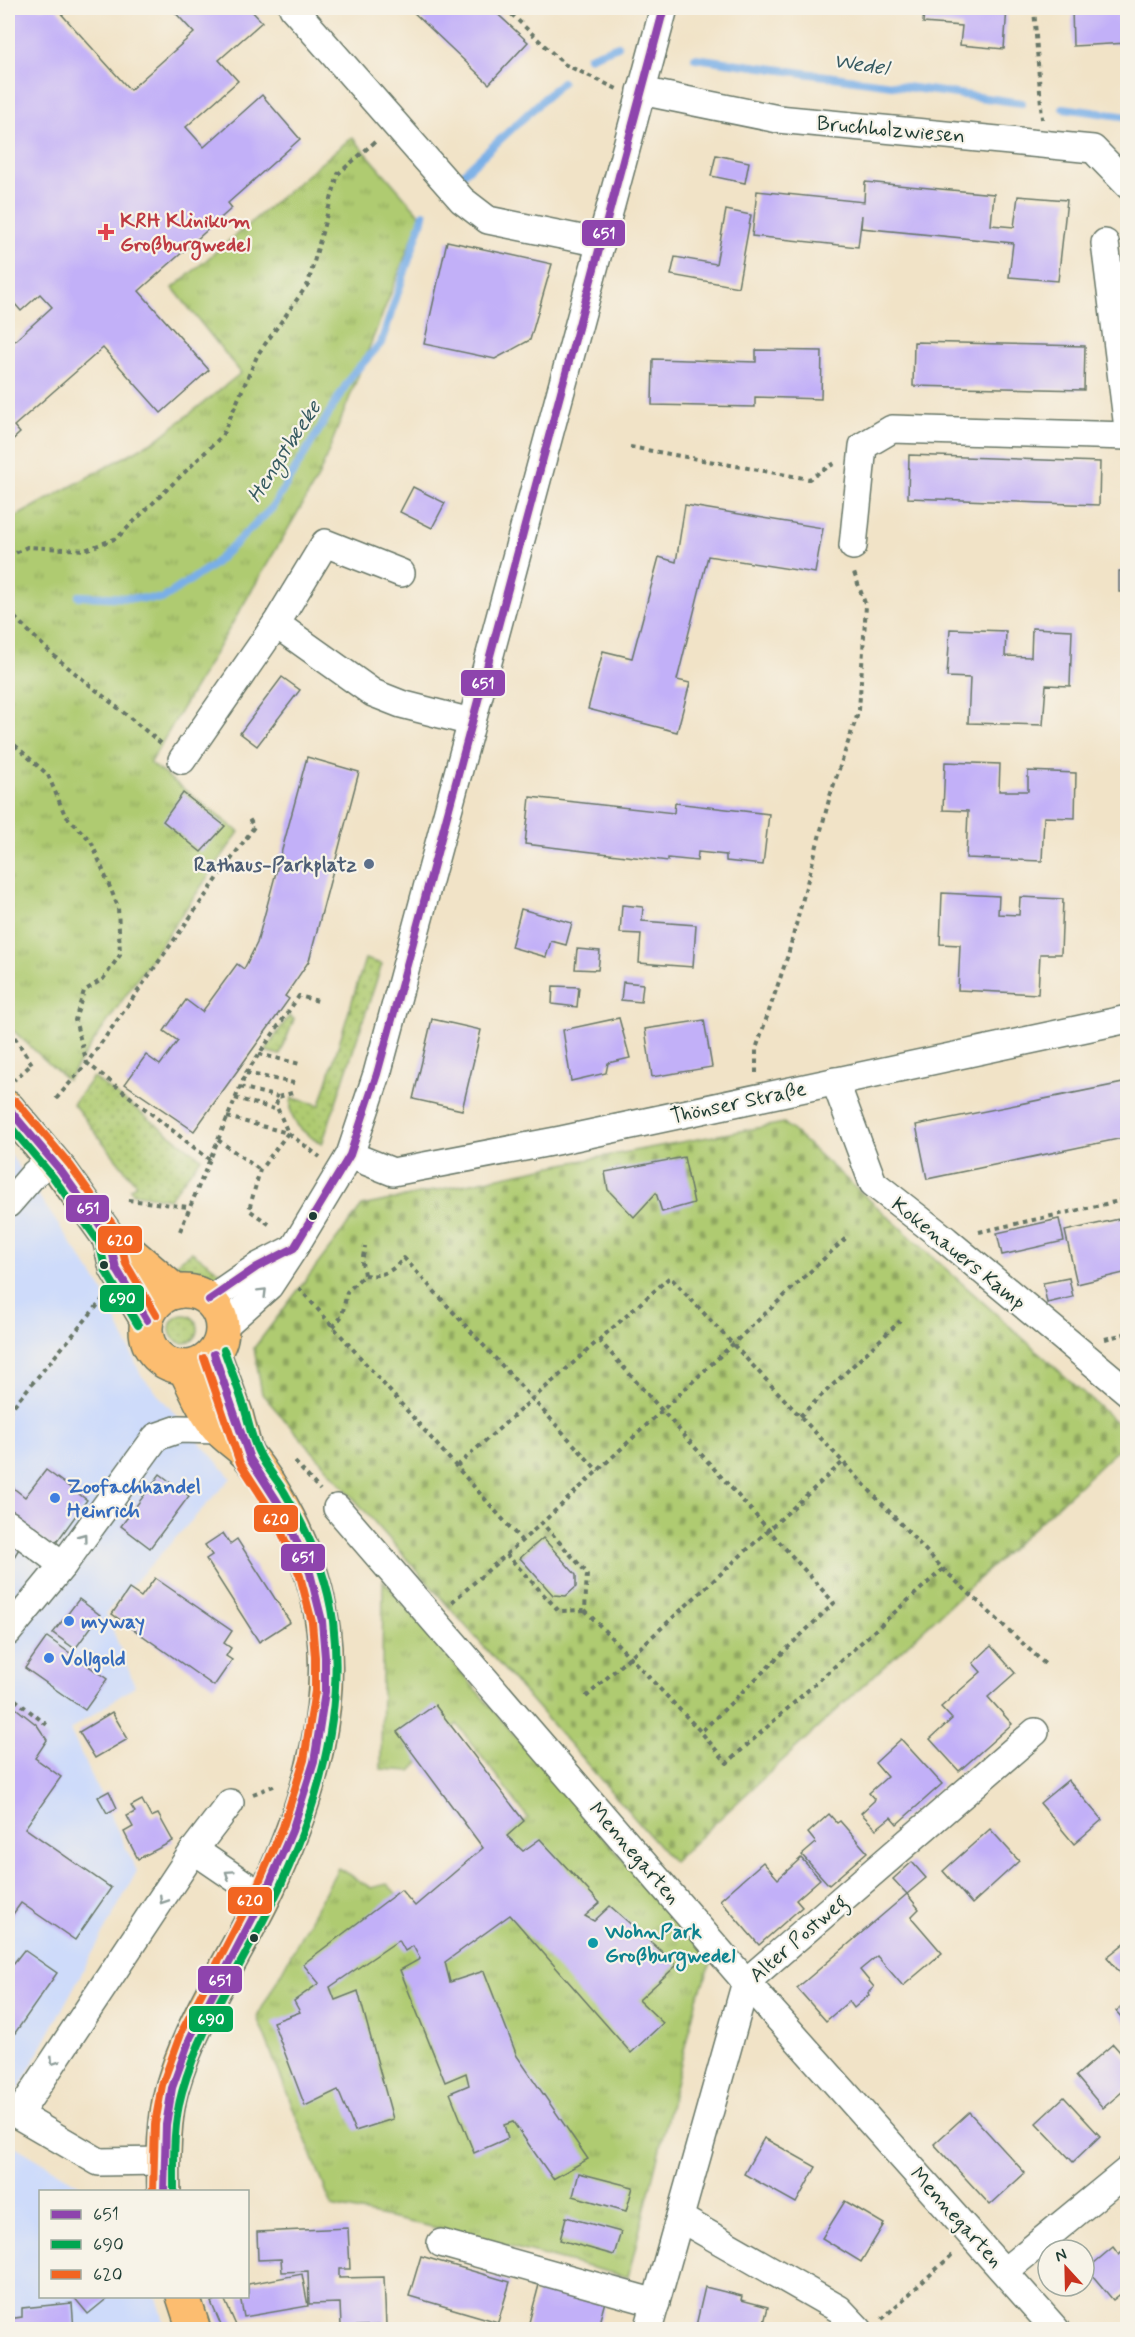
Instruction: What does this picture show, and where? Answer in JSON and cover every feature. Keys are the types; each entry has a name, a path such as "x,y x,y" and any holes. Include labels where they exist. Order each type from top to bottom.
{"main road":[{"path":"8,1108 51,1160 109,1238 134,1255 176,1292"},
{"path":"109,1238 116,1268 147,1320"},
{"path":"215,1327 206,1361 184,1367 173,1366 162,1361 148,1343 146,1332 147,1320 151,1310 158,1302 176,1292 188,1291 215,1327 247,1454"},
{"path":"164,2176 171,2090 188,2041 263,1897 297,1821 322,1719 326,1661 316,1590 297,1535 277,1498 247,1454 220,1430 202,1404 184,1367"},
{"path":"184,2298 194,2329"}],"street":[{"path":"293,8 462,200 488,220 601,243"},
{"path":"215,1327 269,1286 350,1155 377,1074 549,442 601,243 629,91 664,8"},
{"name":"Bruchholzwiesen","path":"629,91 778,118 1094,149 1128,185"},
{"path":"1105,243 1128,428"},
{"path":"853,546 863,446 892,429 1128,436"},
{"path":"182,760 276,624 325,543 400,573"},
{"path":"276,624 373,693 401,704 471,722"},
{"name":"Thönser Straße","path":"350,1155 393,1172 561,1140 1128,1019"},
{"name":"Kokenauers Kamp","path":"836,1081 873,1183 946,1240 1128,1392"},
{"path":"8,1204 34,1174 51,1160"},
{"path":"8,1632 63,1565 156,1437 179,1429 220,1430"},
{"name":"Mennegarten","path":"337,1508 746,1982 1056,2330"},
{"path":"8,1524 63,1565"},
{"name":"Alter Postweg","path":"648,2330 746,1982 1035,1732"},
{"path":"164,2176 99,2162 18,2115 194,1850 230,1803"},
{"path":"194,1850 263,1897"},
{"path":"1005,2271 1128,2170"},
{"path":"680,2218 839,2309 866,2328"},
{"path":"441,2243 656,2303"}],"path":[{"path":"505,8 564,64 629,91"},
{"path":"1034,8 1044,143"},
{"path":"8,557 27,547 85,550 117,538 222,436 258,354 308,284 338,174 395,123"},
{"path":"630,447 808,479 863,446"},
{"path":"756,1098 756,1048 788,955 830,796 859,710 866,606 853,568 853,546"},
{"path":"8,611 53,655 182,760"},
{"path":"8,739 48,775 65,815 91,841 118,907 120,955 103,979 84,991 75,1020 87,1062 210,1160"},
{"path":"56,1099 87,1062 254,827 248,817"},
{"path":"180,1231 246,1072 299,996 318,1001"},
{"path":"8,1031 32,1064 8,1086"},
{"path":"259,1054 300,1064"},
{"path":"246,1072 294,1083"},
{"path":"240,1087 278,1097 291,1093"},
{"path":"278,1097 276,1105 288,1133"},
{"path":"235,1098 278,1110"},
{"path":"227,1117 288,1133 320,1157"},
{"path":"269,1224 249,1210 260,1170 288,1133"},
{"path":"218,1140 260,1170"},
{"path":"946,1240 1128,1199"},
{"path":"128,1200 189,1207"},
{"path":"433,1618 542,1523 848,1237"},
{"path":"364,1275 362,1262 365,1245"},
{"path":"333,1327 342,1316 347,1292 364,1275 377,1276 387,1273 394,1270 404,1258 598,1471"},
{"path":"457,1466 670,1277 943,1569 1046,1665"},
{"path":"294,1283 521,1539"},
{"path":"8,1408 10,1410 109,1292"},
{"path":"800,1416 900,1321"},
{"path":"599,1340 834,1603 701,1732"},
{"path":"295,1462 337,1508"},
{"path":"586,1697 843,1462"},
{"path":"542,1523 587,1572 585,1610 701,1732 727,1763 943,1569"},
{"path":"506,1554 559,1611 585,1610"},
{"path":"8,1694 47,1725"},
{"path":"230,1803 276,1785 306,1791"},
{"path":"866,2328 973,2236"}],"shaded area":[{"path":"8,1151 101,1287 141,1375 231,1478 106,1613 135,1686 70,1730 137,1871 8,2109"},
{"path":"8,2142 88,2190 39,2190 39,2298 157,2298 166,2329 8,2329"}],"green space":[{"path":"352,137 421,216 318,478 150,763 239,832 67,1080 8,1026 8,521 159,438 241,373 173,288"},
{"path":"365,959 382,964 322,1144 303,1131 294,1120 291,1113 292,1098 320,1105"},
{"path":"289,1016 294,1019 280,1055 265,1051"},
{"path":"93,1077 201,1158 169,1199 133,1193 130,1189 136,1184 73,1104"},
{"path":"784,1123 1127,1432 1127,1441 673,1862 262,1394 254,1348 362,1206 547,1167"},
{"path":"192,1252 223,1274 208,1278 194,1278 165,1271"},
{"path":"184,1315 194,1319 198,1329 194,1339 184,1343 174,1339 170,1329 174,1319"},
{"path":"383,1580 712,1962 697,1998 628,2277 428,2226 332,2206 257,2017 338,1868 371,1888 387,1884 415,1912 528,1818 457,1724 411,1771 381,1769"}],"building":[{"name":"KRH Klinikum Großburgwedel","path":"8,8 56,8 130,90 194,33 171,8 249,8 262,22 219,60 238,81 186,127 204,147 262,95 300,139 228,203 232,208 139,291 209,370 161,413 103,348 14,426 20,433 8,444 8,347 52,307 40,294 21,311 8,296 8,266 12,262 8,257"},
{"path":"409,8 491,8 528,42 489,84"},
{"path":"924,8 1007,8 1004,49 960,45 962,26 923,23"},
{"path":"1072,8 1128,8 1128,43 1073,46"},
{"path":"716,155 749,162 745,183 711,176"},
{"path":"865,182 994,194 991,225 1014,227 1018,196 1067,200 1058,281 1009,277 1013,243 861,228 862,215 858,247 752,236 757,191 864,202"},
{"path":"726,210 751,215 738,287 671,275 675,257 716,264"},
{"path":"447,241 552,264 530,340 495,359 424,344"},
{"path":"914,342 1085,346 1084,390 913,386"},
{"path":"756,350 822,351 821,399 755,397 755,407 652,405 653,359 756,362"},
{"path":"909,455 1100,462 1099,505 908,498"},
{"path":"413,487 445,503 432,528 400,512"},
{"path":"685,505 823,528 815,573 708,556 677,680 690,683 677,732 588,709 603,651 632,658 659,557 676,562"},
{"path":"1119,571 1128,571 1128,592 1119,592"},
{"path":"1032,628 1072,630 1070,686 1046,685 1043,725 968,723 970,678 947,677 950,629 1006,631 1005,656 1031,657"},
{"path":"282,677 300,690 257,746 240,733"},
{"path":"307,757 359,772 309,961 285,996 289,999 194,1131 125,1084 146,1055 160,1065 178,1041 164,1031 186,1000 202,1012 237,964 244,969 257,943"},
{"path":"945,762 1000,764 999,791 1028,791 1028,771 1076,773 1075,818 1044,817 1042,861 966,858 968,811 943,810"},
{"path":"183,793 225,826 201,852 163,821"},
{"path":"530,797 674,813 675,803 769,814 763,865 726,861 726,855 698,852 697,861 668,858 668,861 525,844"},
{"path":"942,893 999,896 998,914 1019,915 1020,897 1063,899 1061,954 1040,954 1038,994 958,990 960,945 940,944"},
{"path":"622,905 643,907 642,921 696,925 693,967 639,963 641,934 620,933"},
{"path":"521,909 572,923 566,945 551,941 546,957 511,947"},
{"path":"577,949 600,951 598,970 575,969"},
{"path":"623,982 643,984 641,1002 621,1000"},
{"path":"553,986 579,987 577,1007 552,1004"},
{"path":"619,1018 630,1058 608,1063 606,1073 571,1081 563,1030"},
{"path":"432,1019 481,1030 462,1110 413,1099"},
{"path":"704,1020 712,1067 652,1077 645,1029"},
{"path":"1128,1082 1128,1137 927,1179 916,1125"},
{"path":"684,1157 694,1203 662,1212 656,1193 634,1217 608,1190 605,1172"},
{"path":"1128,1217 1128,1272 1077,1284 1065,1231"},
{"path":"1059,1219 1064,1241 1002,1255 997,1233"},
{"path":"1069,1278 1073,1297 1047,1303 1043,1283"},
{"path":"46,1470 87,1500 53,1547 8,1514 8,1484 25,1497"},
{"path":"160,1474 189,1496 150,1548 121,1526"},
{"path":"8,1532 23,1542 8,1567"},
{"path":"223,1533 230,1544 237,1539 290,1622 259,1642 206,1559 212,1555 205,1545"},
{"path":"543,1538 576,1575 576,1587 566,1596 553,1595 520,1558"},
{"path":"155,1578 232,1631 224,1643 231,1648 226,1656 232,1660 214,1686 112,1614 129,1589 141,1597"},
{"path":"79,1599 100,1615 75,1649 53,1633"},
{"path":"47,1637 107,1679 85,1710 25,1668"},
{"path":"991,1646 1015,1673 988,1697 1012,1724 959,1771 930,1739 952,1719 941,1707 981,1672 973,1663"},
{"path":"8,1702 37,1725 47,1740 35,1758 61,1777 25,1828 111,1888 75,1940 21,1903 8,1921"},
{"name":"WohnPark Großburgwedel","path":"435,1705 524,1821 507,1836 523,1851 540,1839 600,1903 585,1916 594,1921 610,1906 677,1965 639,2000 663,2023 631,2053 510,1915 445,1962 450,1982 484,1971 517,2056 588,2159 553,2179 513,2122 504,2125 508,2138 474,2153 450,2093 469,2085 466,2073 445,2082 400,1970 420,1959 413,1946 405,1951 399,1940 330,1987 335,2000 358,1991 393,2119 355,2131 338,2090 305,2106 273,2022 300,2012 294,2001 319,1983 303,1964 401,1890 415,1906 483,1848 397,1732"},
{"path":"112,1712 128,1739 95,1758 79,1732"},
{"path":"901,1739 942,1784 897,1824 891,1817 876,1829 861,1813 875,1800 869,1793 887,1777 875,1763"},
{"path":"1068,1780 1102,1820 1074,1844 1040,1803"},
{"path":"109,1791 117,1808 107,1813 98,1797"},
{"path":"142,1800 151,1817 158,1814 173,1841 138,1859 124,1832 133,1827 127,1816 135,1812 131,1806"},
{"path":"829,1814 837,1823 840,1821 867,1852 829,1885 802,1855 816,1843 808,1833"},
{"path":"990,1829 1019,1861 972,1904 943,1871"},
{"path":"801,1858 820,1879 796,1900 802,1907 759,1945 720,1900 763,1862 778,1879"},
{"path":"912,1862 926,1878 907,1894 893,1879"},
{"path":"907,1894 919,1909 911,1917 942,1953 903,1986 877,1956 860,1970 874,1987 868,1993 869,1995 854,2008 849,2001 826,2021 797,1988"},
{"path":"1126,1942 1128,1971 1122,1975 1107,1957"},
{"path":"24,1950 57,1973 8,2043 8,1968"},
{"path":"1128,2002 1128,2025 1116,2011"},
{"path":"1113,2044 1128,2061 1128,2087 1103,2108 1076,2076"},
{"path":"1064,2097 1100,2136 1073,2162 1036,2123"},
{"path":"969,2112 1025,2173 990,2205 934,2144"},
{"path":"764,2138 816,2167 796,2203 744,2174"},
{"path":"579,2173 633,2187 626,2211 573,2196"},
{"path":"845,2201 884,2224 861,2262 822,2238"},
{"path":"566,2217 621,2232 614,2255 560,2240"},
{"path":"348,2228 350,2269 339,2269 339,2278 384,2277 386,2325 341,2327 340,2303 309,2304 308,2271 282,2272 281,2259 258,2260 257,2232"},
{"path":"1113,2247 1119,2255 1126,2248 1128,2251 1128,2288 1113,2300 1096,2280 1096,2261"},
{"path":"421,2256 510,2282 498,2322 409,2296"},
{"path":"302,2274 308,2306 244,2317 240,2298 249,2298 249,2284"},
{"path":"540,2281 606,2298 597,2330 527,2330"},
{"path":"705,2287 742,2296 741,2300 768,2307 764,2323 788,2330 695,2330"},
{"path":"75,2298 108,2298 88,2314"},
{"path":"224,2298 238,2330 223,2330 211,2302"},
{"path":"72,2303 74,2330 8,2330 8,2319 22,2317 22,2308"}],"waterway":[{"name":"Hengstbeeke","path":"589,57 618,46"},
{"name":"Wedel","path":"695,58 1022,103"},
{"name":"Hengstbeeke","path":"463,174 562,82"},
{"name":"Wedel","path":"1063,108 1128,117"},
{"name":"Hengstbeeke","path":"79,596 162,599 213,565 272,508 352,375 381,343 424,214"}],"transit line":[{"name":"651","path":"209,1300 257,1267 294,1248 350,1155 377,1074 408,961 664,8"},
{"name":"620","path":"16,1101 70,1165 118,1232 126,1264 156,1315"},
{"name":"651","path":"8,1108 61,1171 109,1238 116,1268 147,1320"},
{"name":"690","path":"8,1124 53,1177 99,1242 106,1272 138,1325"},
{"name":"690","path":"174,2190 177,2116 189,2070 207,2027 261,1925 295,1853 320,1778 329,1739 334,1700 336,1661 333,1621 322,1572 294,1510 257,1448 224,1350"},
{"name":"651","path":"164,2190 166,2125 172,2088 190,2038 264,1896 292,1831 314,1762 325,1692 322,1621 310,1573 284,1512 250,1459 214,1354"},
{"name":"620","path":"153,2190 155,2124 162,2085 181,2033 255,1891 283,1827 304,1760 315,1691 312,1622 300,1576 275,1517 240,1463 204,1358"}],"place":[{"name":"KRH Klinikum Großburgwedel","path":"106,232"},
{"name":"Rathaus-Parkplatz","path":"369,864"},
{"name":"Zoofachhandel Heinrich","path":"55,1498"},
{"name":"myway","path":"69,1621"},
{"name":"Vollgold","path":"49,1658"},
{"name":"WohnPark Großburgwedel","path":"593,1943"}]}
